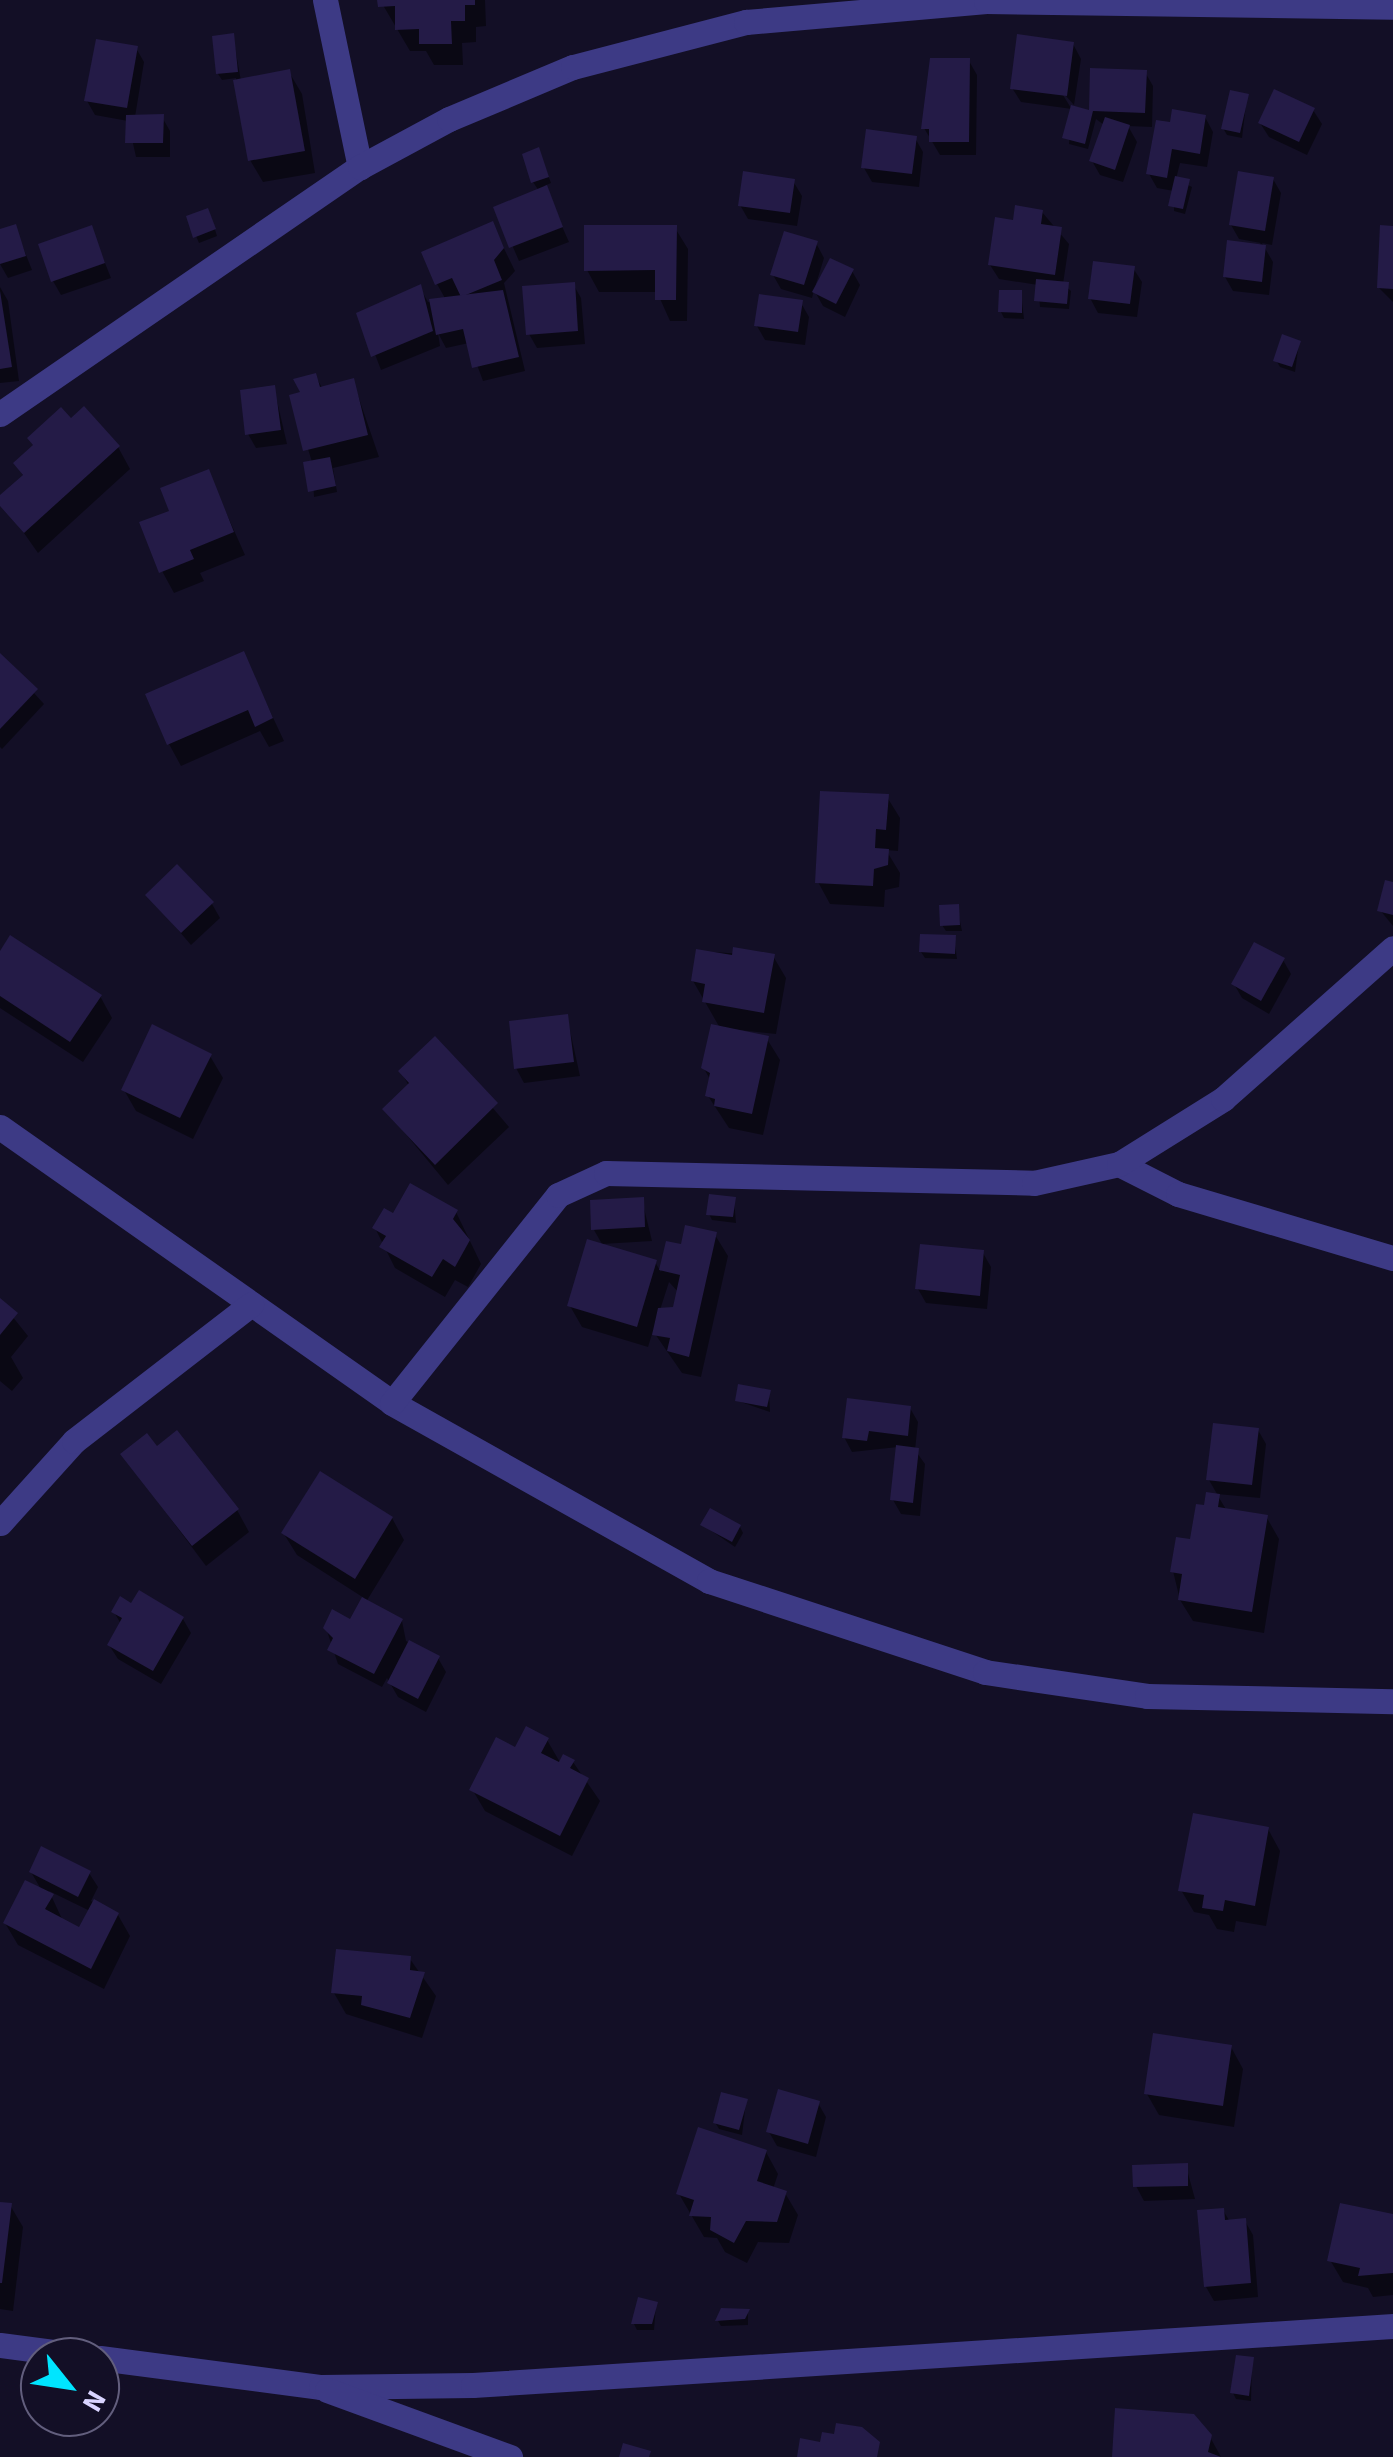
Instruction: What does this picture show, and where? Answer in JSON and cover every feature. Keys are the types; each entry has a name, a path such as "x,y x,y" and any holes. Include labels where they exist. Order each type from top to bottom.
{"street":[{"path":"326,0 360,167"},
{"path":"0,414 360,167 449,119 574,66 746,22 986,1 1393,7"},
{"path":"392,1402 558,1195 606,1174 1034,1183 1119,1164 1223,1099 1393,948"},
{"path":"0,1126 392,1402 710,1581 985,1672 1147,1696 1393,1701"},
{"path":"1119,1164 1178,1194 1393,1258"},
{"path":"0,1523 74,1440 250,1304"},
{"path":"120,2361 321,2387 782,2369 1393,2326"},
{"path":"321,2387 510,2457"}],"building":[{"path":"377,0 475,0 475,5 465,5 465,21 451,21 452,44 419,44 419,29 395,30 395,6 378,7"},
{"path":"234,33 238,72 216,74 212,36"},
{"path":"1017,34 1074,42 1067,96 1010,89"},
{"path":"96,39 138,46 127,108 84,101"},
{"path":"930,58 970,58 969,142 929,142 929,129 921,129"},
{"path":"1090,68 1147,70 1145,113 1093,111 1085,144 1062,138 1071,105 1089,110"},
{"path":"290,69 305,151 248,161 233,80"},
{"path":"1274,89 1315,108 1299,142 1258,123"},
{"path":"1230,90 1249,94 1240,133 1221,129"},
{"path":"1172,109 1206,115 1200,154 1172,149 1167,178 1146,174 1156,120 1170,122"},
{"path":"164,114 163,143 125,143 126,115"},
{"path":"1105,117 1130,125 1115,170 1089,161"},
{"path":"866,129 917,136 912,174 861,168"},
{"path":"539,147 549,177 531,183 522,154"},
{"path":"743,171 795,179 790,213 738,206"},
{"path":"1238,171 1274,177 1265,231 1229,225"},
{"path":"1175,176 1190,179 1183,209 1168,206"},
{"path":"547,185 563,227 509,248 493,207"},
{"path":"1015,205 1043,210 1041,224 1062,227 1055,275 988,265 995,217 1013,220"},
{"path":"208,208 216,229 193,238 186,216"},
{"path":"493,221 504,248 494,260 502,280 461,297 452,278 435,285 421,252"},
{"path":"16,224 26,256 0,264 0,229"},
{"path":"92,225 105,263 51,282 38,244"},
{"path":"584,225 677,225 676,300 655,300 655,270 584,271"},
{"path":"1380,225 1393,226 1393,289 1377,288"},
{"path":"784,231 818,241 804,285 770,275"},
{"path":"1227,240 1266,245 1262,282 1223,277"},
{"path":"830,258 854,269 836,304 812,292"},
{"path":"1093,261 1135,266 1130,304 1088,299"},
{"path":"1036,279 1069,282 1067,304 1034,301"},
{"path":"575,282 578,331 526,335 522,286"},
{"path":"421,284 433,331 371,357 356,313"},
{"path":"503,290 519,357 472,368 463,329 436,335 429,299"},
{"path":"999,290 1022,290 1022,313 998,312"},
{"path":"0,291 12,367 0,369"},
{"path":"759,294 803,300 798,332 754,326"},
{"path":"1282,334 1301,341 1292,367 1273,361"},
{"path":"316,373 320,387 354,378 368,435 303,451 289,395 300,392 293,379"},
{"path":"275,385 281,430 245,435 240,390"},
{"path":"84,406 120,446 24,533 0,506 0,495 23,475 13,463 33,445 27,438 61,407 71,418"},
{"path":"330,457 336,486 308,492 303,462"},
{"path":"209,469 234,532 190,550 194,559 159,573 139,522 169,511 160,488"},
{"path":"244,651 273,718 255,727 248,710 167,745 145,694"},
{"path":"0,653 38,689 0,729"},
{"path":"820,791 889,794 886,830 876,829 875,848 889,849 888,865 874,869 873,886 815,883"},
{"path":"177,864 214,902 181,933 145,895"},
{"path":"1385,880 1393,882 1393,915 1377,911"},
{"path":"959,904 960,925 940,926 939,905"},
{"path":"920,934 956,935 955,954 919,952"},
{"path":"10,935 102,995 70,1042 0,996 0,951"},
{"path":"1254,942 1285,958 1261,1001 1231,984"},
{"path":"733,947 775,954 764,1013 702,1002 705,984 691,981 696,949 732,955"},
{"path":"568,1014 574,1062 514,1069 509,1021"},
{"path":"152,1024 212,1054 180,1118 121,1090"},
{"path":"711,1024 769,1036 752,1114 714,1106 715,1099 705,1096 710,1073 701,1068"},
{"path":"435,1036 498,1103 435,1165 382,1109 409,1083 398,1071"},
{"path":"410,1183 458,1210 453,1219 470,1240 455,1267 443,1259 432,1277 379,1247 386,1236 372,1228 384,1208 393,1213"},
{"path":"709,1194 736,1197 733,1217 706,1215"},
{"path":"644,1197 645,1227 591,1230 590,1200"},
{"path":"685,1225 717,1232 689,1357 667,1351 670,1338 652,1335 658,1308 673,1307 680,1275 659,1270 666,1241 681,1244"},
{"path":"587,1239 657,1260 637,1327 567,1306"},
{"path":"920,1244 984,1250 980,1296 915,1289"},
{"path":"0,1298 18,1313 0,1335"},
{"path":"738,1384 771,1390 767,1407 735,1401"},
{"path":"847,1398 911,1406 908,1436 869,1431 867,1441 842,1438"},
{"path":"1213,1423 1259,1428 1252,1485 1206,1480"},
{"path":"177,1430 239,1509 192,1546 120,1454 147,1433 157,1446"},
{"path":"896,1445 919,1448 913,1503 890,1500"},
{"path":"320,1471 393,1517 355,1579 281,1533"},
{"path":"1206,1492 1220,1494 1218,1507 1268,1515 1252,1612 1178,1600 1182,1574 1170,1572 1176,1537 1190,1539 1196,1504 1204,1505"},
{"path":"710,1508 741,1525 732,1542 700,1525"},
{"path":"139,1590 184,1617 153,1671 107,1645 122,1618 111,1612 120,1596 131,1603"},
{"path":"362,1597 403,1619 374,1674 327,1650 333,1638 323,1628 332,1609 350,1619"},
{"path":"409,1640 440,1656 418,1699 387,1683"},
{"path":"526,1726 549,1738 541,1753 559,1762 563,1754 575,1760 570,1768 589,1778 560,1836 469,1790 496,1737 515,1747"},
{"path":"1193,1813 1269,1827 1255,1906 1225,1900 1223,1911 1202,1908 1204,1895 1178,1891"},
{"path":"41,1846 91,1871 78,1897 29,1872"},
{"path":"25,1880 54,1894 45,1909 79,1927 94,1899 119,1913 91,1969 3,1923"},
{"path":"336,1949 411,1956 410,1970 425,1972 410,2018 361,2005 362,1996 331,1993"},
{"path":"1153,2033 1232,2045 1223,2106 1144,2094"},
{"path":"778,2089 820,2101 808,2144 766,2132"},
{"path":"721,2092 748,2099 739,2130 713,2123"},
{"path":"698,2127 767,2150 757,2181 787,2191 777,2222 746,2221 734,2243 710,2230 711,2217 689,2216 694,2200 676,2194"},
{"path":"1188,2163 1188,2186 1133,2187 1132,2165"},
{"path":"0,2202 12,2203 2,2283 0,2283"},
{"path":"1340,2203 1393,2214 1393,2273 1358,2276 1360,2268 1327,2261"},
{"path":"1224,2208 1225,2220 1246,2218 1251,2283 1204,2287 1197,2210"},
{"path":"638,2297 658,2302 652,2324 631,2324"},
{"path":"721,2308 750,2309 745,2319 715,2321"},
{"path":"1236,2355 1254,2357 1249,2396 1230,2393"},
{"path":"1115,2408 1194,2414 1212,2435 1208,2452 1221,2457 1112,2457"},
{"path":"836,2423 862,2427 880,2442 877,2457 797,2457 800,2438 820,2442 822,2432 834,2434"},
{"path":"623,2443 651,2451 649,2457 619,2457"}]}
